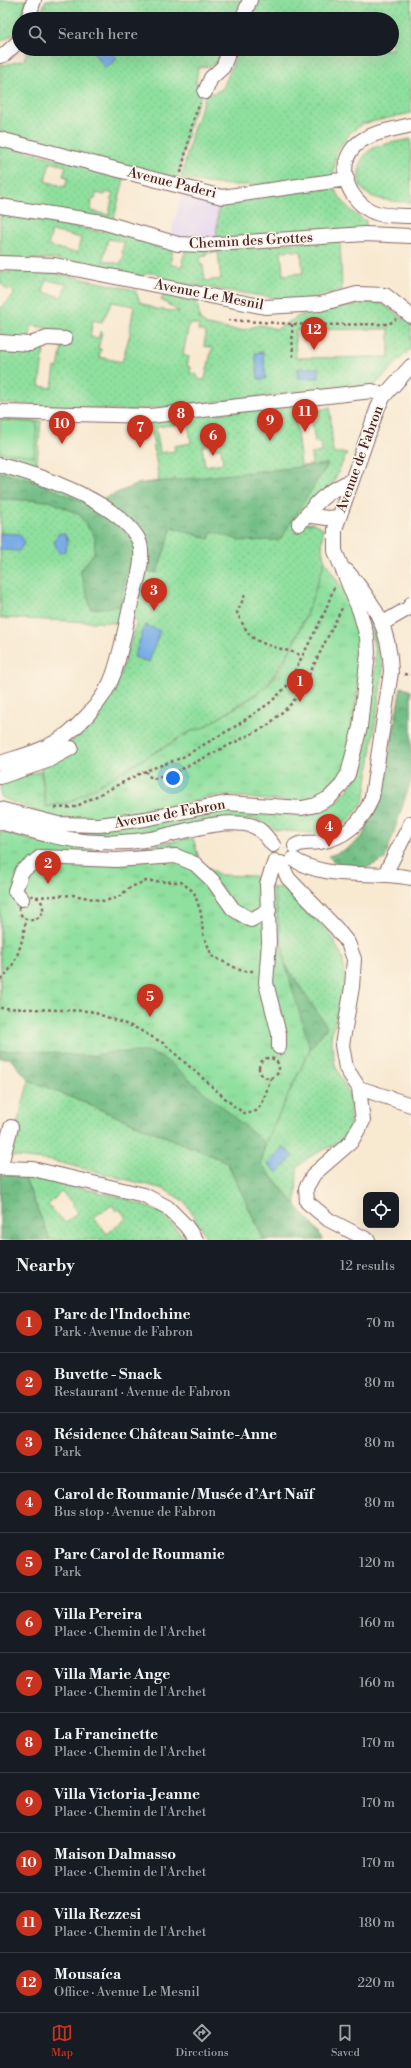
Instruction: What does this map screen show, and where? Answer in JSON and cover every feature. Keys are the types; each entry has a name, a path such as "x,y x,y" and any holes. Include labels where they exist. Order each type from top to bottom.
{"street":[{"path":"30,12 34,0"},
{"path":"245,12 250,0"},
{"path":"0,56 4,55 12,47"},
{"path":"205,92 211,78 224,67 228,56"},
{"path":"411,125 376,134 364,139 354,147 347,157 346,168 349,189 355,198 373,212 386,215 411,216"},
{"name":"Avenue Paderi","path":"0,139 222,196 347,179"},
{"name":"Chemin des Grottes","path":"0,206 102,222 178,244 203,245 365,234 411,236"},
{"name":"Avenue Le Mesnil","path":"0,263 55,265 265,307 320,304 357,294 385,295 411,316"},
{"path":"0,342 30,344 47,338 65,339"},
{"name":"Avenue de Fabron","path":"0,809 58,824 99,825 145,819 226,803 302,808 316,805 329,798 340,787 348,774 360,727 366,680 367,637 360,612 340,562 334,541 338,517 378,407 384,396 411,366"},
{"path":"0,412 150,416 372,391 384,396"},
{"path":"0,465 28,472 86,497 118,515 138,538 141,560 114,674 98,703 72,731 46,747 0,763"},
{"path":"338,517 303,520 318,500 330,490 350,481"},
{"name":"Avenue de Fabron","path":"286,857 302,842 317,842 333,839 347,832 367,811 375,782 391,672 389,642 383,623 353,596"},
{"path":"383,623 410,608 411,604"},
{"path":"0,778 47,761 71,748"},
{"name":"Avenue de Fabron","path":"0,822 53,836 98,842 124,842 150,839 200,828 232,824 245,825 261,830 273,845"},
{"path":"385,874 411,823"},
{"path":"368,1240 329,1220 317,1211 307,1202 306,1188 314,1174 351,1142 363,1121 359,1088 346,1068 342,1045 352,987 354,959 348,943 336,928 288,878 286,857 286,839 278,840 273,845 272,855 286,857 305,865 342,874 385,874 411,878"},
{"path":"29,898 15,891 22,871 41,857 116,860 176,856 195,864 213,881 233,909 251,920 269,910"},
{"path":"279,1047 280,1034 266,983 269,942 269,910 266,899 267,884 286,857"},
{"path":"359,1088 411,1105"},
{"path":"11,1128 0,1168 18,1167 40,1170 144,1195 167,1207 182,1221 196,1240"}],"path":[{"path":"178,185 193,121 205,92"},
{"path":"228,320 292,324 390,324"},
{"path":"292,324 293,359"},
{"path":"53,808 74,806 145,770 181,758 236,726 271,702 287,686 324,614 337,580 340,562"},
{"path":"245,595 237,613 252,636 265,644 290,650 302,656"},
{"path":"145,770 152,779 170,775 267,726 292,703 305,683 353,596"},
{"path":"29,898 73,895 104,901 117,898 131,887 146,881 181,882 194,892 201,913 203,934 212,956 242,971 257,971"},
{"path":"0,979 16,958 24,936 26,918"},
{"path":"0,1008 90,1011 134,1027 163,1043 235,1107 246,1114 256,1111 262,1104 271,1078 277,1074 279,1065 275,1059 265,1058 260,1062 258,1069 264,1077 271,1078"}],"shaded area":[{"path":"183,190 219,199 249,238 204,243 170,237"}],"green space":[{"path":"0,0 27,0 23,12 12,12 12,35 0,41"},
{"path":"46,0 244,0 239,12 42,12"},
{"path":"259,0 411,0 411,113 362,124 350,133 336,152 333,178 276,184 238,185 200,182 181,178 193,130 206,94 215,93 223,88 236,56 399,56 399,12 254,12"},
{"path":"25,56 220,56 217,64 198,68 196,83 202,93 191,120 177,179 0,136 0,63 4,65 24,60"},
{"path":"411,139 411,202 376,198 363,190 359,183 359,173 362,160 365,155 373,148 378,146"},
{"path":"0,145 125,175 113,222 0,203","holes":["50,162 66,166 63,176 68,177 65,187 45,181","106,192 113,194 109,215 91,211 92,199 95,199 96,193 105,195"]},
{"path":"334,188 348,207 356,215 366,221 366,229 216,242 219,199"},
{"path":"0,212 102,232 104,227 173,248 170,264 182,267 182,261 186,250 340,240 342,290 302,301 295,301 165,281 155,273 149,273 142,276 55,259 0,259","holes":["52,231 81,238 77,253 48,246","108,239 124,242 122,253 124,255 120,264 103,260","281,251 301,251 303,273 283,275","218,252 221,279 205,281 203,265 201,266 200,257 206,256 205,253"]},
{"path":"16,271 55,273 135,290 140,302 155,309 180,312 161,300 164,295 197,302 200,320 207,325 233,330 243,330 260,325 277,329 301,315 368,302 381,303 411,324 411,348 375,385 128,411 0,403 0,351 14,353 28,349 43,342 70,345 72,334 32,325 29,341 0,338 0,307 1,308 13,296 14,293 10,288 7,290 0,283 0,273","holes":["46,280 66,284 62,297 43,292","112,302 134,306 131,330 122,362 99,357 101,349 98,349 102,332 100,332 98,338 90,337 93,320 102,322","189,323 199,325 198,330 206,332 204,346 212,348 205,379 198,379 197,375 190,373 191,367 187,366 189,357 183,355","389,329 389,357 296,358 295,330","45,343 62,347 58,368 55,367 52,388 39,386"]},
{"path":"294,406 301,466 312,465 311,454 322,452 321,442 315,442 312,421 318,421 317,411 330,407 333,453 347,453 330,490 306,524 313,523 323,528 322,550 325,561 310,605 290,650 265,688 203,728 191,731 70,802 46,807 40,759 75,739 114,694 137,621 119,616 117,623 0,618 0,419 41,421 36,471 103,499 138,484 159,481 150,420","holes":["188,423 191,443 174,446 175,451 160,453 156,427","211,445 211,449 221,448 223,463 205,466 202,446"]},
{"path":"0,420 37,423 34,456 0,452"},
{"path":"328,464 280,540 241,541 212,531 209,539 172,527 157,573 127,567 120,606 91,609 80,571 94,553 95,538 79,514 49,501 0,499 0,472 33,481 97,508 103,499 138,484"},
{"path":"325,561 352,605 362,632 360,675 348,751 344,769 328,788 304,802 234,796 215,796 127,816 83,819 55,819 0,797 1,782 41,771 46,807 70,802 192,731 203,728 258,693 274,677 284,663 308,610"},
{"path":"365,604 378,635 383,669 365,796 361,806 346,823 321,834 275,830 255,819 132,837 76,837 55,829 225,809 313,814 332,805 342,797 354,780 375,667 375,650"},
{"path":"401,687 411,691 411,780 385,859 364,869 338,869 329,856 347,849 362,837 382,794"},
{"path":"0,831 42,843 111,852 193,838 200,863 220,875 285,964 327,1027 310,1049 265,1143 261,1164 318,1231 323,1240 264,1240 227,1162 29,1080 10,1058 0,1058"},
{"path":"0,831 42,843 111,852 193,838 200,863 220,875 254,876 273,888 285,964 310,1049 265,1143 166,1060 150,1052 115,1052 86,1056 23,1050 0,1051"},
{"path":"282,887 330,933 343,959 345,981 331,1037 335,1065 350,1096 350,1128 342,1141 309,1157 297,1167 296,1205 261,1164 266,1141 310,1049 327,1027 285,964 273,888"},
{"path":"29,1080 227,1162 264,1240 208,1240 185,1202 164,1189 53,1161 9,1156"},
{"path":"23,1174 124,1198 162,1213 186,1240 50,1240","holes":["61,1192 74,1204 72,1206 78,1212 66,1223 48,1205","112,1205 116,1211 119,1209 127,1218 107,1234 94,1217"]},
{"path":"23,1174 50,1240 0,1240 0,1175"}],"water":[{"path":"96,56 115,56 117,59 105,68"},
{"path":"263,352 266,379 258,379 255,353"},
{"path":"298,368 319,368 319,378 299,378"},
{"path":"0,533 19,534 25,542 19,551 0,550"},
{"path":"59,533 65,534 68,541 65,551 60,553 57,550 54,541"},
{"path":"145,625 160,631 149,662 134,657"},
{"path":"283,1147 293,1156 278,1173 268,1164"}],"place":[{"name":"Mousaíca","path":"314,350"},
{"name":"Villa Rezzesi","path":"305,432"},
{"name":"La Francinette","path":"181,434"},
{"name":"Villa Victoria-Jeanne","path":"270,441"},
{"name":"Maison Dalmasso","path":"62,444"},
{"name":"Villa Marie Ange","path":"140,448"},
{"name":"Villa Pereira","path":"213,456"},
{"name":"Résidence Château Sainte-Anne","path":"154,611"},
{"name":"Parc de l'Indochine","path":"300,702"},
{"name":"Carol de Roumanie / Musée d’Art Naïf","path":"329,847"},
{"name":"Buvette - Snack","path":"48,884"},
{"name":"Parc Carol de Roumanie","path":"150,1017"}]}
